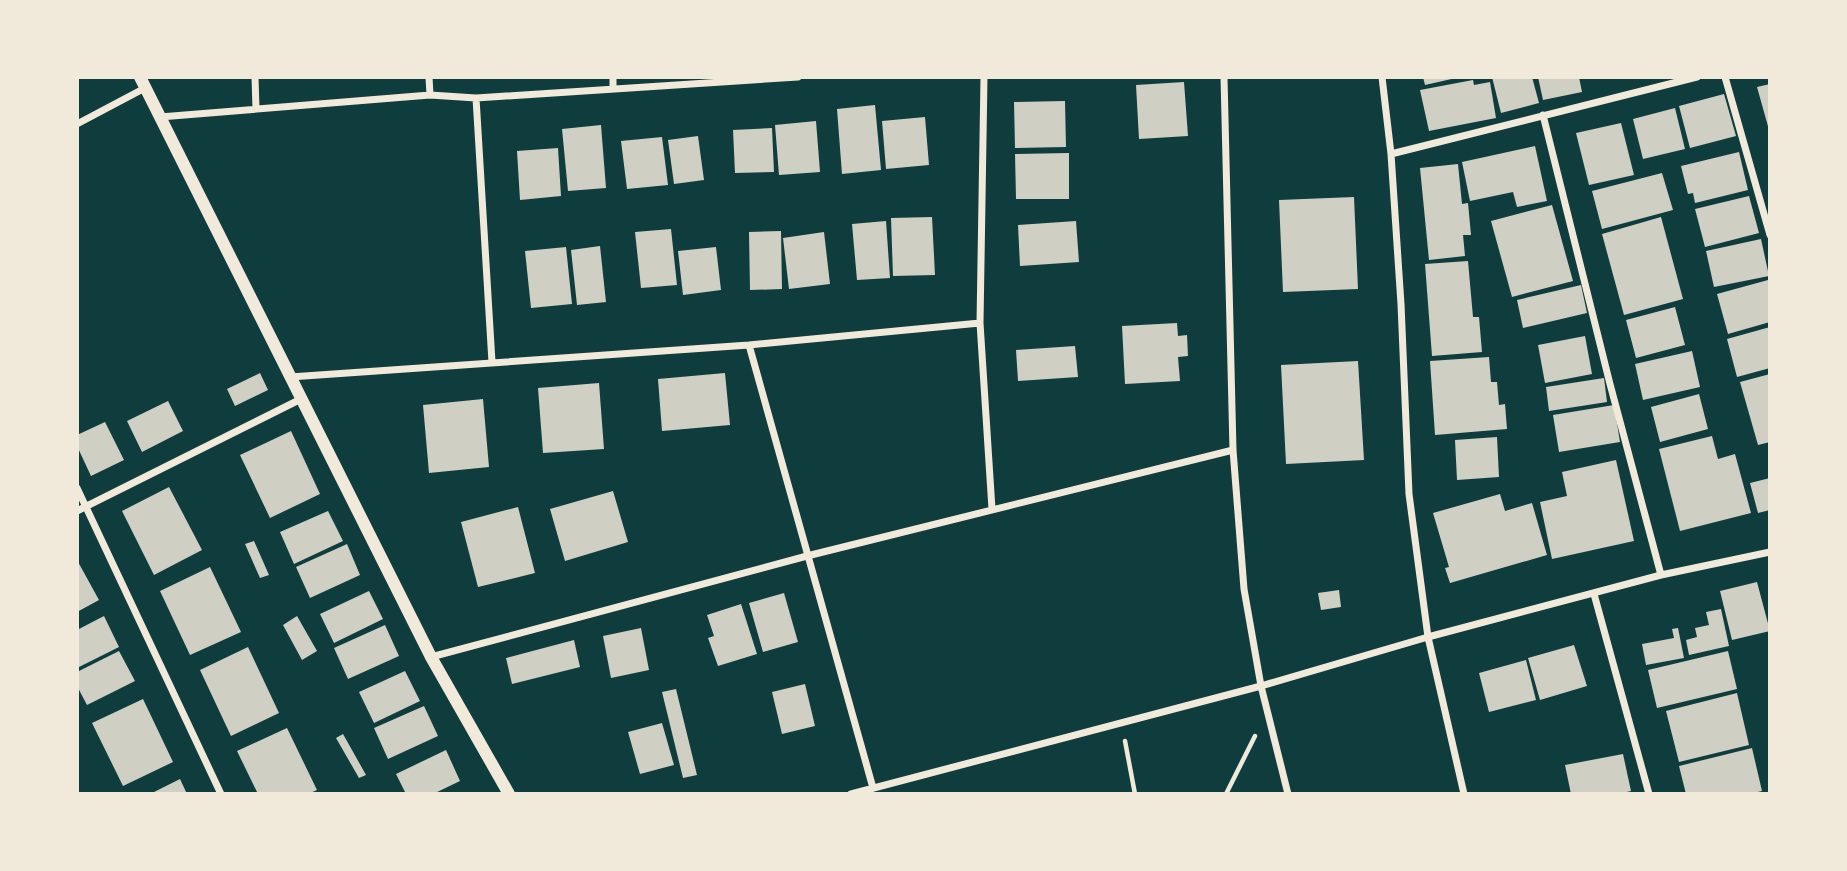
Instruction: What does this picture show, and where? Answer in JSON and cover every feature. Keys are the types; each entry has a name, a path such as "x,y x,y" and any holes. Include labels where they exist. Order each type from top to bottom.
{"street":[{"path":"255,77 256,109"},
{"path":"429,77 430,95"},
{"path":"613,77 613,88"},
{"path":"160,117 430,95 475,98 797,77"},
{"path":"984,77 980,323 992,509"},
{"path":"1224,77 1233,450 1244,589 1261,686 1288,794"},
{"path":"1382,77 1391,154 1401,304 1409,494 1428,637 1464,794"},
{"path":"1391,154 1697,77"},
{"path":"1725,77 1770,235"},
{"path":"77,124 143,82 431,657 509,794"},
{"path":"475,98 492,362"},
{"path":"1544,116 1609,384 1661,575"},
{"path":"290,377 750,345 980,323"},
{"path":"750,345 873,788"},
{"path":"77,511 301,398"},
{"path":"431,657 807,556 1233,450"},
{"path":"77,488 221,794"},
{"path":"851,794 1261,686 1428,637 1661,575 1770,552"},
{"path":"1594,594 1649,794"}],"path":[{"path":"1226,794 1252,741 1269,719"},
{"path":"1121,723 1132,766 1135,794"}],"building":[{"path":"1423,77 1456,77 1456,78 1425,85"},
{"path":"1492,77 1532,77 1539,103 1501,113"},
{"path":"1538,77 1579,77 1582,92 1543,100"},
{"path":"1473,80 1474,85 1490,82 1496,118 1429,131 1420,90"},
{"path":"1184,82 1188,136 1139,139 1136,85"},
{"path":"1770,84 1770,130 1769,130 1757,87"},
{"path":"1724,94 1736,136 1690,148 1679,106"},
{"path":"1065,101 1066,147 1015,148 1014,102"},
{"path":"875,105 881,170 842,174 837,109"},
{"path":"1675,108 1685,149 1643,159 1633,119"},
{"path":"925,117 929,165 886,169 882,121"},
{"path":"816,121 820,172 779,175 775,125"},
{"path":"1621,123 1634,175 1589,185 1576,133"},
{"path":"601,125 606,188 568,191 562,129"},
{"path":"772,128 774,172 735,173 733,130"},
{"path":"698,136 704,180 674,184 668,140"},
{"path":"662,137 668,185 627,189 621,141"},
{"path":"1535,146 1547,201 1517,207 1513,192 1470,201 1462,162"},
{"path":"558,148 561,196 520,200 517,151"},
{"path":"1739,152 1748,190 1695,203 1693,193 1688,194 1681,166"},
{"path":"1069,153 1069,199 1016,199 1015,154"},
{"path":"1458,164 1462,204 1468,203 1471,235 1463,235 1465,256 1429,260 1420,168"},
{"path":"1662,173 1673,210 1602,229 1592,191"},
{"path":"1749,196 1759,233 1705,247 1695,209"},
{"path":"1354,197 1358,289 1283,292 1279,200"},
{"path":"1552,205 1573,281 1512,297 1491,221"},
{"path":"932,217 935,275 893,276 891,218"},
{"path":"1661,217 1683,299 1624,315 1602,234"},
{"path":"886,221 890,278 857,280 852,224"},
{"path":"1076,221 1079,262 1020,266 1018,225"},
{"path":"671,229 677,285 641,288 635,232"},
{"path":"781,231 782,289 750,290 749,232"},
{"path":"824,232 830,284 789,289 783,238"},
{"path":"1761,239 1769,276 1714,287 1706,251"},
{"path":"600,246 606,302 577,305 571,250"},
{"path":"566,247 572,304 531,308 525,251"},
{"path":"716,247 721,290 683,295 678,251"},
{"path":"1468,261 1473,317 1479,317 1482,352 1432,356 1425,264"},
{"path":"1768,280 1770,322 1728,334 1717,294"},
{"path":"1581,285 1587,313 1523,328 1517,300"},
{"path":"1675,307 1685,345 1636,358 1626,320"},
{"path":"1177,323 1178,336 1187,335 1188,356 1178,357 1180,381 1125,384 1122,326"},
{"path":"1770,327 1770,368 1737,377 1727,339"},
{"path":"1585,336 1592,374 1545,383 1538,345"},
{"path":"1075,346 1078,377 1018,381 1016,350"},
{"path":"1692,351 1700,387 1643,400 1635,364"},
{"path":"1489,357 1491,382 1497,382 1499,405 1505,404 1507,429 1435,435 1430,361"},
{"path":"1358,361 1364,460 1286,464 1281,365"},
{"path":"260,373 268,390 235,406 227,389"},
{"path":"725,373 730,425 662,431 658,379"},
{"path":"1770,374 1770,442 1758,445 1740,382"},
{"path":"1604,378 1607,402 1549,411 1546,387"},
{"path":"599,383 604,449 543,453 538,388"},
{"path":"1699,394 1708,429 1660,442 1651,407"},
{"path":"483,399 489,467 429,473 423,405"},
{"path":"168,401 183,431 142,452 127,421"},
{"path":"1614,405 1620,442 1559,452 1553,415"},
{"path":"105,422 124,460 91,476 77,446 77,435"},
{"path":"291,431 320,494 270,518 240,455"},
{"path":"1712,436 1718,459 1735,454 1751,513 1680,531 1659,449"},
{"path":"1497,437 1499,477 1457,480 1455,440"},
{"path":"1616,460 1634,541 1552,559 1540,502 1567,496 1562,472"},
{"path":"1770,478 1770,510 1758,513 1750,483"},
{"path":"169,487 202,550 154,575 122,511"},
{"path":"613,491 628,542 565,561 550,509"},
{"path":"1500,494 1505,511 1532,503 1547,555 1450,583 1445,568 1449,567 1433,513"},
{"path":"518,507 535,573 478,587 461,522"},
{"path":"328,511 343,541 294,564 280,532"},
{"path":"254,541 269,575 260,578 245,544"},
{"path":"347,544 360,575 310,598 296,567"},
{"path":"77,560 99,600 77,612"},
{"path":"210,567 241,632 190,655 160,591"},
{"path":"1757,582 1770,631 1732,640 1720,591"},
{"path":"1339,590 1341,607 1321,610 1318,593"},
{"path":"369,591 383,619 334,643 320,614"},
{"path":"784,593 798,642 763,652 749,603"},
{"path":"741,604 757,654 718,666 708,638 714,636 707,615"},
{"path":"1721,609 1729,646 1689,655 1686,640 1697,637 1695,628 1709,625 1706,612"},
{"path":"104,616 119,647 77,668 77,630"},
{"path":"297,616 317,651 302,660 283,625"},
{"path":"385,625 399,656 348,679 334,648"},
{"path":"641,628 649,670 611,678 603,636"},
{"path":"1678,628 1684,658 1646,665 1642,644 1674,638 1672,629"},
{"path":"574,640 580,667 512,684 506,658"},
{"path":"1574,645 1587,686 1540,700 1528,658"},
{"path":"248,647 279,713 231,736 200,670"},
{"path":"119,651 135,681 87,705 77,686 77,672"},
{"path":"1728,651 1737,689 1657,708 1648,670"},
{"path":"1526,660 1536,700 1489,712 1479,673"},
{"path":"405,671 420,701 374,723 359,692"},
{"path":"805,684 815,726 782,734 772,692"},
{"path":"676,689 697,775 683,778 662,692"},
{"path":"1737,693 1749,745 1679,762 1666,711"},
{"path":"143,699 173,762 123,786 92,723"},
{"path":"424,706 438,736 388,759 374,728"},
{"path":"662,723 674,765 640,774 628,732"},
{"path":"287,728 317,790 308,794 258,794 237,751"},
{"path":"343,734 366,775 359,778 336,738"},
{"path":"1752,748 1762,791 1749,794 1686,794 1679,766"},
{"path":"446,750 460,781 433,794 406,794 396,774"},
{"path":"1623,754 1631,791 1618,794 1571,794 1565,765"},
{"path":"180,779 187,794 150,794"}]}
